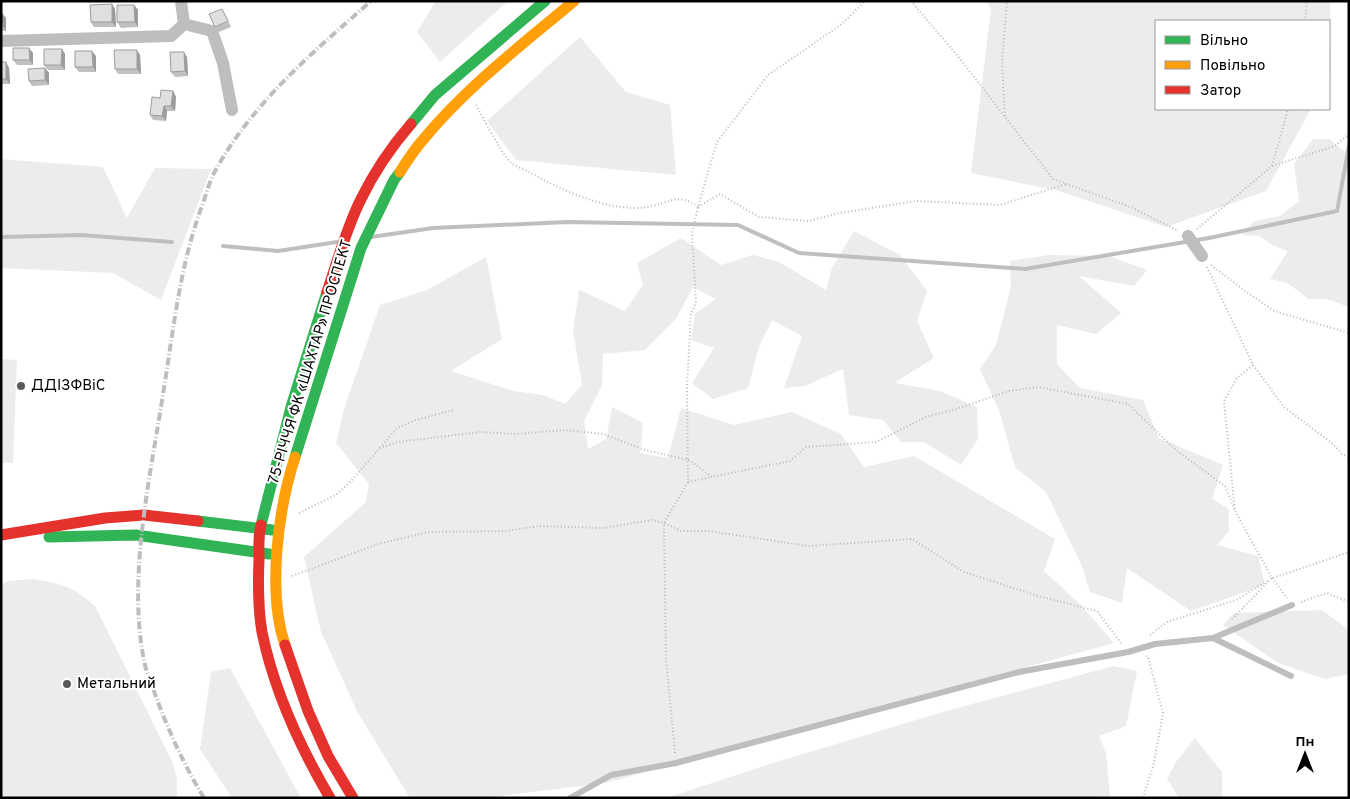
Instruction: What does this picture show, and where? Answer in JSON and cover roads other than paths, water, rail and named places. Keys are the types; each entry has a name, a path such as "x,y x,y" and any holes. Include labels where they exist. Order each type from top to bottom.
{"main road":[{"name":"75-РІЧЧЯ ФК «ШАХТАР» ПРОСПЕКТ","path":"330,798 307,758 289,718 273,672 262,631 258,578 260,528 291,407 308,348 344,240 360,201 378,168 435,95 545,1"},
{"name":"75-РІЧЧЯ ФК «ШАХТАР» ПРОСПЕКТ","path":"353,798 328,756 308,711 280,630 276,584 277,555 287,483 361,248 394,180 422,141 452,108 485,76 574,1"},
{"path":"1,536 105,518 144,515 280,530"},
{"path":"1,536 136,535 277,555"}],"street":[{"path":"181,1 184,24"},
{"path":"1,41 171,36 184,24"},
{"path":"184,24 212,31 223,63 232,110"},
{"path":"1188,236 1202,256"}],"lane":[{"path":"570,798 611,776 676,763 1019,672 1128,652 1156,644 1213,638 1292,605"},
{"path":"1213,638 1290,676"}],"waterway":[{"path":"371,237 433,228 567,222 738,225 799,253 1025,269 1209,238 1337,211 1349,146"},
{"path":"1,237 81,235 172,242"},
{"path":"223,246 278,251 337,242"}],"railway":[{"path":"204,798 171,734 147,672 140,632 138,598 142,526 183,273 194,228 209,185 229,148 246,124 285,80 371,1"}],"place":[{"name":"ДДІЗФВіС","path":"21,386"},
{"name":"Метальний","path":"67,684"}]}
